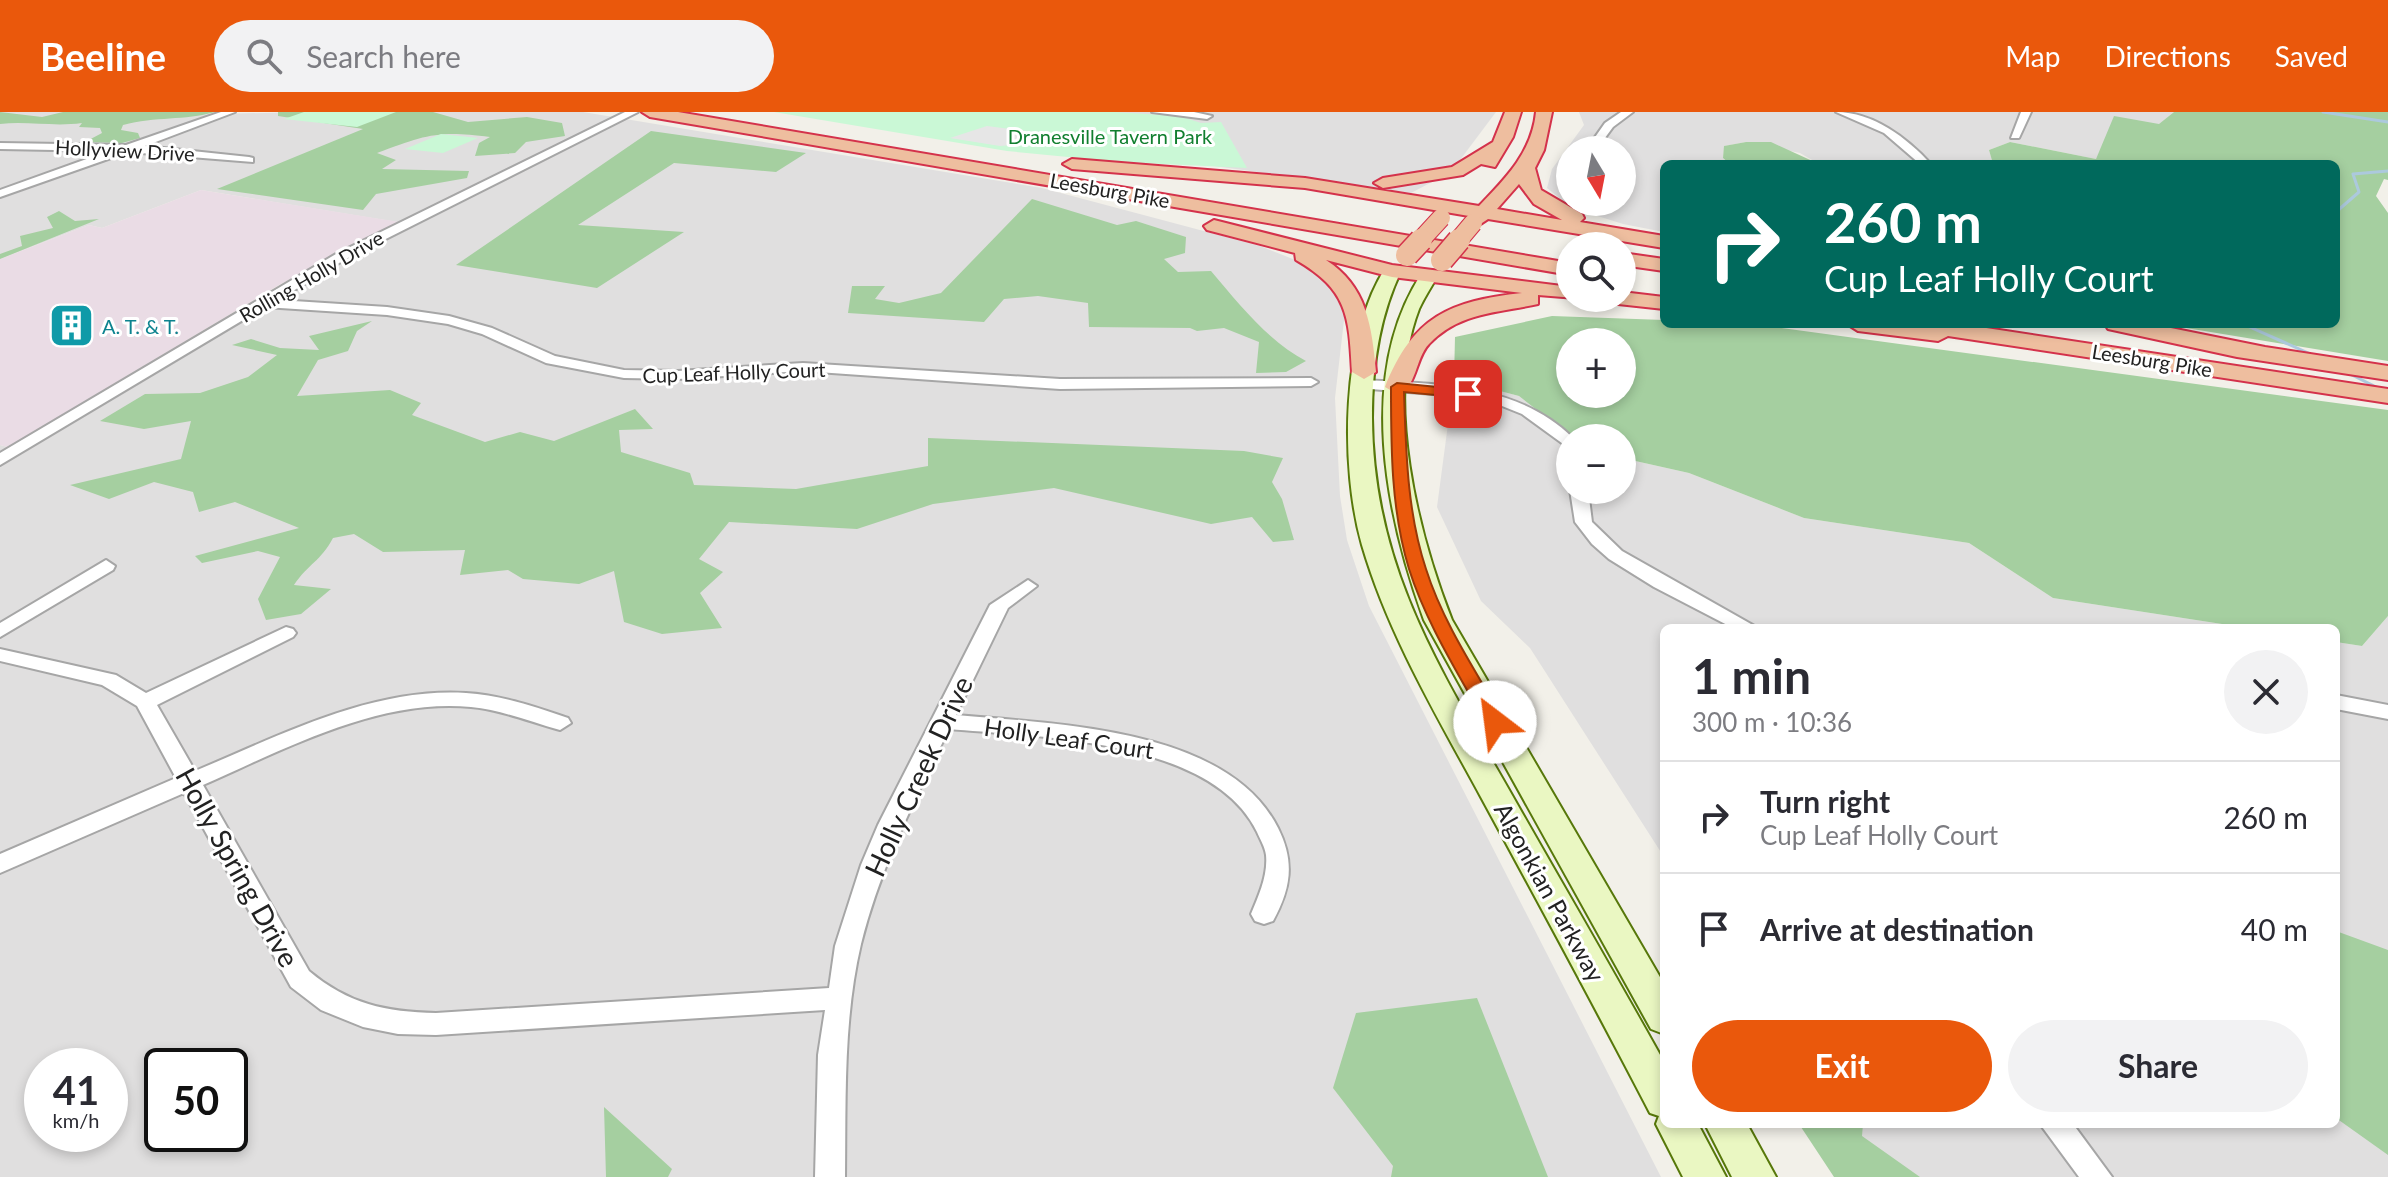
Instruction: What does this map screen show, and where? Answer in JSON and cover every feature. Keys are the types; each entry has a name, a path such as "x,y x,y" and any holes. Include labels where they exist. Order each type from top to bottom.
{"highway":[{"name":"Leesburg Pike","path":"650,112 1556,267"},
{"name":"Leesburg Pike","path":"725,112 1556,249"},
{"path":"1392,271 1487,166 1513,112"},
{"path":"1544,112 1544,128 1525,174 1527,185 1540,200 1594,224 1660,240"},
{"path":"966,152 1105,168 1305,183 1362,184 1432,178 1467,168 1499,146"},
{"path":"1428,277 1536,150"},
{"path":"1005,173 1089,191 1256,238 1392,271 1556,293"},
{"path":"1305,183 1446,212 1660,240"},
{"path":"1256,238 1313,261 1349,289 1359,310 1363,378"},
{"path":"1636,261 1660,264"},
{"path":"1636,279 1660,283"},
{"path":"1397,387 1418,342 1439,324 1491,305 1556,297"},
{"path":"1636,300 1660,303"},
{"path":"1888,328 2262,377"},
{"name":"Leesburg Pike","path":"1942,328 2388,396"},
{"name":"Leesburg Pike","path":"2086,328 2388,373"},
{"path":"2136,328 2298,360"}],"main road":[{"name":"Algonkian Parkway","path":"1392,271 1376,300 1363,378 1365,497 1369,523 1403,618 1660,1093"},
{"name":"Algonkian Parkway","path":"1428,277 1403,326 1397,387 1404,510 1426,593 1487,709 1660,1011"},
{"path":"1678,1128 1705,1177"},
{"path":"1727,1128 1755,1177"}],"street":[{"path":"0,194 230,112"},
{"name":"Rolling Holly Drive","path":"0,460 373,239 633,112"},
{"path":"1157,112 1207,116"},
{"path":"1601,136 1609,125 1628,112"},
{"path":"1841,112 1888,131 1921,160"},
{"path":"2015,136 2026,112"},
{"name":"Hollyview Drive","path":"0,146 126,148 249,160"},
{"name":"Cup Leaf Holly Court","path":"262,303 387,311 449,320 487,331 551,360 624,374 678,375 803,367 1060,384 1311,382"},
{"path":"1363,378 1397,387 1468,394 1507,404 1540,419 1556,432"},
{"path":"1578,504 1586,526 1611,552 1741,624"},
{"path":"0,631 106,566"},
{"name":"Holly Creek Drive","path":"830,1177 832,1055 838,998 848,946 873,865 1000,605 1028,586"},
{"path":"145,702 286,633"},
{"name":"Holly Spring Drive","path":"0,655 109,680 145,702 300,979 317,996 339,1009 374,1021 436,1024 838,998"},
{"path":"0,864 329,724 398,705 482,701 507,705 560,723"},
{"path":"2340,703 2388,712"},
{"name":"Holly Leaf Court","path":"944,721 1114,741 1155,749 1191,761 1229,785 1258,813 1277,850 1276,878 1264,914"},
{"path":"2058,1128 2097,1177"}],"shaded area":[{"path":"0,112 100,112 89,117 304,112 286,118 396,112 583,112 1042,188 1260,246 1308,265 1334,283 1346,303 1335,398 1340,496 1347,540 1369,606 1661,1177 0,1177 0,445 8,447 397,222 201,190 102,228 89,225 0,259"},
{"path":"820,112 1496,112 1451,172 1411,193"},
{"path":"1579,112 2174,112 2160,124 2105,141 2096,159 2010,142 1989,150 1992,160 1812,160 1800,153 1746,142 1725,146 1725,160 1660,160 1660,231 1598,216 1636,216 1636,136 1576,136 1584,125"},
{"path":"987,126 1026,131 1023,134 1031,135 1013,145 1000,146 950,138"},
{"path":"1556,164 1556,195 1547,188 1552,169"},
{"path":"201,190 399,222 279,285 8,447 0,445 0,259 89,225 102,228"},
{"path":"1454,379 1519,396 1556,425 1556,504 1636,504 1636,461 1689,473 1804,518 1969,543 2053,598 2222,624 1660,624 1660,851 1530,648 1481,601 1437,507"},
{"path":"2388,616 2388,1177 1868,1177 1837,1128 2340,1128 2340,643 2362,646"}],"green space":[{"path":"0,112 42,117 63,112 215,112 123,125 121,130 138,133 140,138 122,143 85,142 102,133 100,128 79,127 82,123 0,124"},
{"path":"278,112 433,112 468,122 527,117 562,123 565,136 526,142 515,153 475,156 479,143 490,137 444,134 420,138 377,153 396,160 382,169 469,171 467,178 376,194 363,210 217,189 363,129 278,116"},
{"path":"304,112 396,112 357,127 284,119"},
{"name":"Dranesville Tavern Park","path":"774,112 1114,112 1179,116 1201,123 1221,122 1247,168 1120,162 1007,151"},
{"path":"2174,112 2388,112 2388,180 2384,179 2376,196 2388,213 2388,361 2186,328 2340,328 2340,160 1992,160 1989,150 2010,142 2096,159 2114,116 2159,124"},
{"path":"651,131 806,153 776,172 674,163 578,225 684,232 597,288 456,265"},
{"path":"441,134 478,138 443,153 405,149"},
{"path":"1771,142 1810,160 1725,160 1724,146"},
{"path":"1032,199 1117,225 1136,221 1186,237 1185,253 1164,259 1178,272 1211,271 1267,332 1306,361 1286,372 1256,373 1259,342 1224,328 1197,331 1190,328 1089,327 1088,303 1038,296 1004,299 984,322 848,313 852,286 885,286 875,299 899,303 941,293"},
{"path":"59,211 75,221 99,219 0,259 0,254 22,246 20,236 53,228 47,217"},
{"path":"1552,316 1660,320 1660,328 1782,328 2388,410 2388,616 2362,646 2340,643 2340,624 2222,624 2053,598 1969,543 1804,518 1689,473 1636,461 1636,424 1556,425 1519,396 1454,379 1455,337"},
{"path":"372,321 357,331 348,351 318,360 297,396 390,390 421,403 412,415 485,442 520,432 554,441 635,409 653,429 619,430 621,452 690,473 694,485 796,489 928,466 928,438 1244,451 1283,458 1272,482 1282,499 1294,540 1273,542 1252,517 1211,524 1054,488 933,504 857,529 729,522 699,559 723,572 700,593 722,628 662,634 624,622 614,571 579,584 523,579 508,570 460,575 465,550 383,552 354,534 333,538 294,585 331,589 301,614 266,620 258,599 280,557 258,551 202,563 195,556 299,528 235,502 199,512 193,492 154,482 109,499 70,485 181,459 191,421 144,429 100,421 145,394 200,393 248,377 277,355 232,345 251,339 280,348 319,350 309,336"},
{"path":"2340,932 2388,950 2388,1155 2340,1121"},
{"path":"1477,998 1548,1177 1391,1177 1393,1166 1333,1088 1356,1013"},
{"path":"604,1107 672,1169 668,1177 606,1177"},
{"path":"1802,1128 1863,1128 1862,1136 1920,1177 1834,1177"}],"waterway":[{"path":"2323,112 2388,122"},
{"path":"2340,209 2359,192 2353,174 2388,171"},
{"path":"2252,328 2315,356"},
{"path":"2346,372 2388,393"}],"place":[{"name":"A. T. & T.","path":"71,326"}],"route":[{"path":"1468,394 1397,387 1398,452 1409,541 1417,569 1438,620 1495,722"}]}
